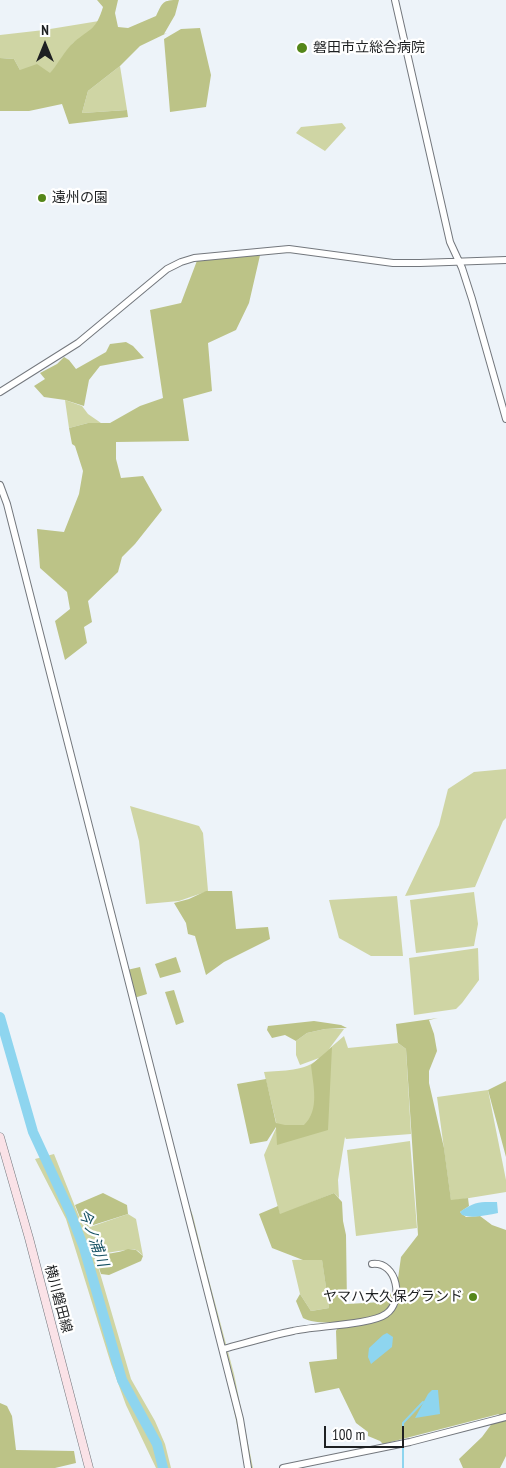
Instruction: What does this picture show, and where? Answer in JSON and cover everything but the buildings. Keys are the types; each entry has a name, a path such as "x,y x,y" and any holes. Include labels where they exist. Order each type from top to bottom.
{"main road":[{"name":"横川磐田線","path":"0,1137 29,1238 88,1468"}],"street":[{"path":"395,0 450,242 460,262 472,299 506,419"},
{"path":"0,392 78,343 167,269 194,258 289,249 393,263 506,260"},
{"path":"0,485 7,504 46,654 240,1419 248,1468"},
{"path":"222,1349 293,1331 363,1321 379,1318 387,1314 392,1308 396,1293 392,1274 390,1269 383,1265 372,1264"},
{"path":"283,1468 410,1442 506,1417"}],"green space":[{"path":"97,0 118,0 115,13 118,27 128,28 156,16 166,1 179,0 175,15 164,34 167,33 140,46 120,66 88,91 82,113 127,110 128,117 69,124 62,104 29,111 0,111 0,58 14,59 20,70 37,64 50,73 71,45 89,31 98,20 103,7"},
{"path":"99,21 90,32 73,43 50,74 20,70 14,59 0,58 0,35"},
{"path":"200,28 211,75 206,107 170,112 164,39 181,29"},
{"path":"120,66 127,110 82,113 88,91"},
{"path":"342,123 346,128 325,151 296,133 301,127"},
{"path":"261,251 249,303 236,330 208,343 212,391 183,399 189,441 116,442 116,459 121,478 143,476 162,510 122,557 118,572 88,601 92,622 84,627 87,643 65,660 55,621 70,609 67,592 40,568 37,529 64,532 79,494 83,471 75,446 72,444 69,428 88,423 110,423 140,406 163,398 150,310 181,303 198,258"},
{"path":"126,342 133,346 144,358 100,366 89,380 84,406 65,400 44,397 34,386 45,379 40,373 57,364 64,357 76,369 106,352 110,344"},
{"path":"65,400 82,406 88,414 101,423 88,423 69,428"},
{"path":"506,769 506,818 503,821 475,887 405,896 439,825 448,789 474,772"},
{"path":"130,806 199,826 203,833 208,891 179,901 146,904 139,841"},
{"path":"206,891 232,891 236,929 268,927 270,939 224,962 206,975 195,936 188,934 186,923 174,903 189,899"},
{"path":"474,892 478,924 474,946 416,953 410,900"},
{"path":"397,896 403,956 371,956 339,938 329,900"},
{"path":"478,948 479,980 462,1003 456,1009 414,1015 409,958"},
{"path":"176,957 181,972 160,978 155,964"},
{"path":"140,967 147,994 134,998 127,970"},
{"path":"174,990 184,1022 176,1025 165,992"},
{"path":"438,1018 429,1020 437,1051 429,1071 429,1083 444,1148 451,1200 468,1198 469,1206 460,1212 466,1217 480,1216 492,1225 506,1230 506,1456 500,1468 463,1468 459,1459 482,1437 499,1414 383,1444 368,1436 368,1432 356,1423 339,1388 315,1393 309,1362 337,1359 336,1331 338,1327 379,1316 330,1323 303,1318 296,1301 300,1294 311,1311 329,1308 322,1260 303,1260 272,1248 259,1214 278,1206 280,1214 334,1193 342,1202 346,1235 347,1304 382,1302 390,1292 393,1301 395,1300 401,1257 418,1235 406,1049 398,1043 396,1024"},
{"path":"314,1021 341,1025 347,1028 325,1029 307,1033 296,1041 285,1035 272,1038 267,1030 268,1026"},
{"path":"325,1029 344,1029 329,1049 344,1036 348,1048 398,1043 406,1049 411,1134 346,1139 345,1137 338,1180 339,1198 334,1193 280,1215 264,1155 277,1126 264,1072 293,1070 314,1063 319,1058 300,1065 296,1055 296,1041 307,1033"},
{"path":"332,1047 328,1130 277,1145 276,1127 267,1141 250,1144 237,1084 266,1079 276,1123 304,1125 309,1119 314,1105 311,1065"},
{"path":"506,1081 506,1157 488,1090"},
{"path":"488,1090 506,1180 506,1192 451,1201 437,1097"},
{"path":"410,1141 417,1228 356,1236 347,1150"},
{"path":"54,1154 82,1224 87,1228 128,1214 136,1219 143,1256 138,1251 133,1250 95,1256 131,1379 155,1421 165,1444 171,1468 156,1468 126,1405 111,1364 66,1219 35,1159"},
{"path":"183,1188 193,1216 234,1374 253,1468 245,1468 236,1420"},
{"path":"103,1193 127,1205 128,1214 87,1227 81,1220 75,1205"},
{"path":"128,1249 136,1250 143,1256 141,1261 109,1275 101,1274 95,1256"},
{"path":"322,1259 329,1308 311,1311 300,1294 292,1260"},
{"path":"0,1403 7,1406 12,1416 16,1450 74,1451 76,1463 55,1468 0,1468"}],"water":[{"path":"497,1202 498,1213 471,1217 462,1215 460,1212 472,1205"},
{"path":"387,1333 393,1337 392,1347 371,1364 368,1357 369,1348"},
{"path":"432,1390 438,1390 440,1414 415,1418 428,1394"}],"waterway":[{"name":"今ノ浦川","path":"0,1017 33,1132 70,1212 84,1248 122,1380 157,1444 163,1468"},
{"path":"403,1441 403,1423 423,1402"},
{"path":"403,1446 403,1468"}],"place":[{"name":"磐田市立総合病院","path":"302,48"},
{"name":"遠州の園","path":"42,198"},
{"name":"ヤマハ大久保グランド","path":"473,1297"}]}
